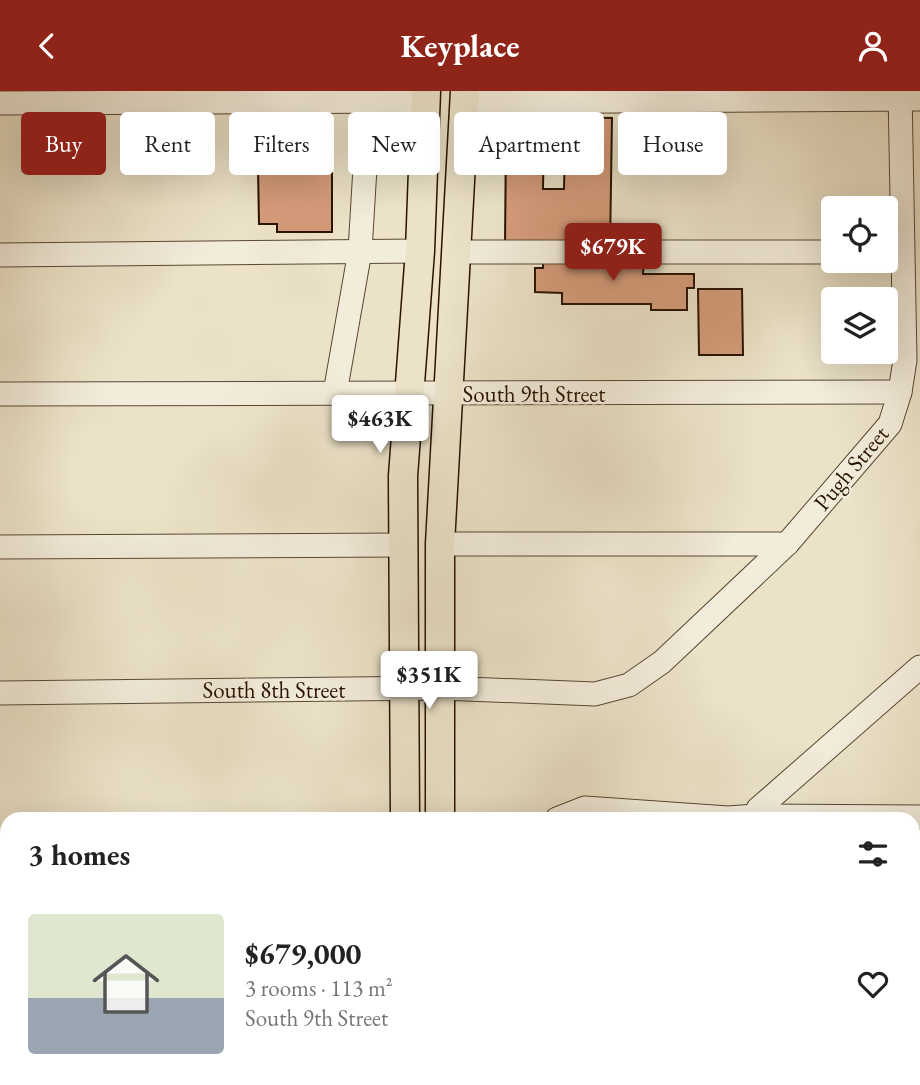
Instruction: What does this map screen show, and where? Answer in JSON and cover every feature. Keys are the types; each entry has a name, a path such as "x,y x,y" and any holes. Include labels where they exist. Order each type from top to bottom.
{"main road":[{"path":"405,812 403,476 420,251 426,96"},
{"path":"440,812 440,544 465,96"}],"street":[{"path":"0,103 369,101 426,96"},
{"path":"465,96 907,96"},
{"name":"Pugh Street","path":"898,214 907,96"},
{"path":"335,393 360,251 369,101"},
{"path":"2,261 420,251"},
{"path":"457,252 821,252"},
{"name":"Pugh Street","path":"787,544 890,424 900,392 905,360 897,273"},
{"name":"South 9th Street","path":"0,394 900,392"},
{"path":"440,544 787,544"},
{"name":"South 8th Street","path":"0,692 441,688 595,694 629,685 662,662 787,544"},
{"path":"0,547 402,545"},
{"path":"757,812 920,667"},
{"path":"574,812 585,808 628,812"}],"building":[{"path":"604,118 612,118 610,248 505,246 506,175 543,175 543,189 564,189 564,175 604,175"},
{"path":"258,175 332,175 332,232 277,232 277,224 259,224"},
{"path":"543,259 644,259 643,274 694,274 694,288 687,288 687,310 651,310 651,304 562,304 562,293 535,292 535,268 543,268"},
{"path":"698,289 742,289 743,355 699,355"}]}
